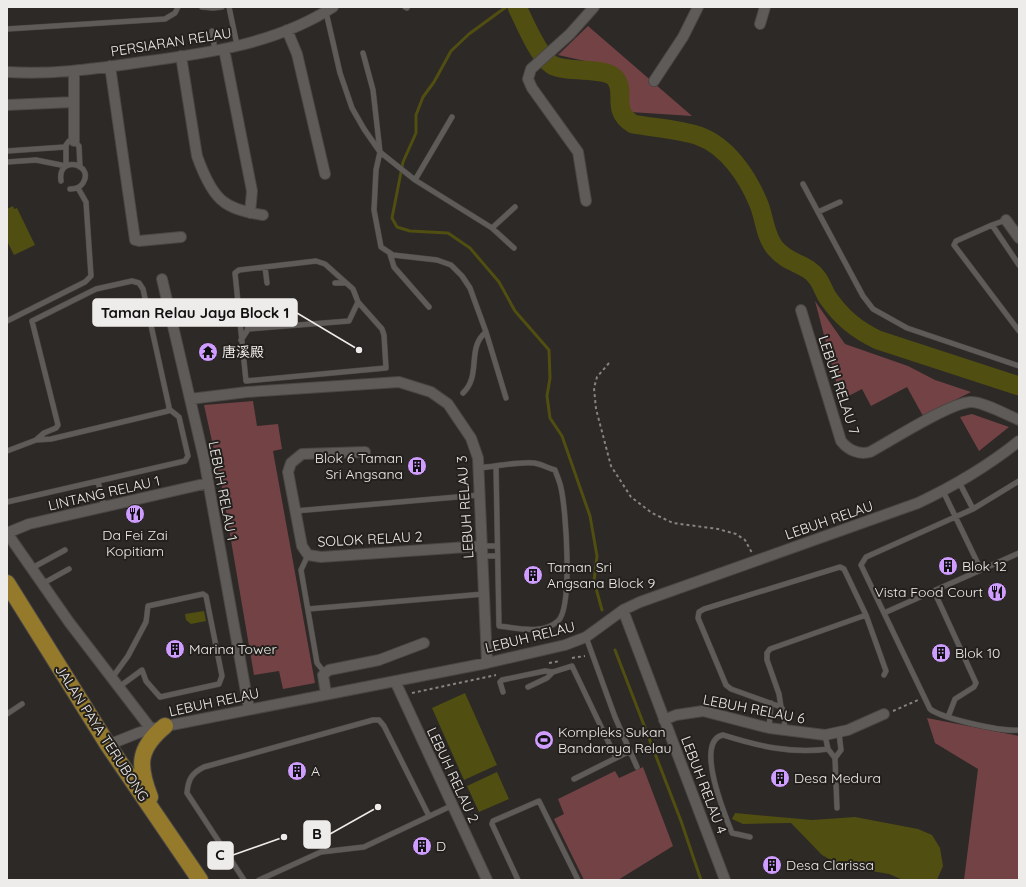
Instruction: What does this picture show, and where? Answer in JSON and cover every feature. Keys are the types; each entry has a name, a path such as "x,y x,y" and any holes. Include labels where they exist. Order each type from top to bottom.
{"main road":[{"name":"JALAN PAYA TERUBONG","path":"7,584 108,745 200,880"},
{"path":"158,728 145,748 141,766 143,778 160,822"}],"street":[{"path":"586,201 578,152 529,84 528,79 529,73 570,34 594,7"},
{"path":"654,81 683,38 698,7"},
{"path":"760,24 765,7"},
{"name":"PERSIARAN RELAU","path":"7,72 74,71 219,50 307,23 329,9"},
{"path":"288,30 297,54 325,174"},
{"path":"219,50 251,186 250,213"},
{"path":"182,56 197,156 201,166 219,198 228,205 250,213 262,215"},
{"path":"110,66 135,240 139,241 181,237"},
{"path":"70,144 74,102 74,71"},
{"path":"7,105 74,102"},
{"path":"1006,220 1019,238"},
{"name":"LEBUH RELAU 1","path":"162,279 208,483 249,709"},
{"name":"LEBUH RELAU 7","path":"801,310 841,441 846,448 866,453 870,452 943,412 970,402 979,404 1019,420"},
{"name":"LEBUH RELAU 3","path":"190,399 247,392 399,382 431,392 448,404 462,424 475,448 480,495 487,663"},
{"name":"LEBUH RELAU","path":"108,745 133,734 158,728 487,663 565,645 586,637 623,610 659,594 875,519 943,491 985,466 1019,441"},
{"name":"SOLOK RELAU 2","path":"365,452 302,454 290,463 288,472 302,546 308,555 321,558 482,551"},
{"name":"LINTANG RELAU 1","path":"7,533 29,524 208,483"},
{"path":"7,533 69,622 112,678 158,728"},
{"name":"LEBUH RELAU 4","path":"623,610 725,880"},
{"path":"326,694 323,678 325,673 329,670 380,660 424,643"},
{"name":"LEBUH RELAU 2","path":"394,681 451,806 487,880"},
{"name":"LEBUH RELAU 6","path":"664,720 676,715 703,711 784,731 825,735 839,733 884,714"}],"lane":[{"path":"7,29 165,19 175,13 178,7"},
{"path":"202,7 222,7"},
{"path":"229,7 237,45"},
{"path":"329,9 340,73 352,108 380,152 415,180 492,228 514,248"},
{"path":"212,30 219,50"},
{"path":"364,53 373,90 380,152 376,170 374,210 380,246 390,254 437,260 451,265 470,288 486,332 506,398"},
{"path":"415,180 452,118"},
{"path":"7,151 70,144 79,146 80,167"},
{"path":"61,181 61,172 66,166 70,144"},
{"path":"7,162 33,160 66,166 74,164 84,171 85,179 78,188 70,189"},
{"path":"803,184 864,296 873,309 907,328 1019,366"},
{"path":"7,321 86,282 91,276 86,202 78,188"},
{"path":"818,212 840,202"},
{"path":"492,228 515,207"},
{"path":"1006,220 956,241 954,245 1016,328 1019,329"},
{"path":"992,225 1019,265"},
{"path":"390,254 394,267 429,307"},
{"path":"246,381 384,370 386,366 382,329 358,302 353,289 321,261 239,270 235,273 247,392"},
{"path":"265,267 267,283"},
{"path":"7,502 186,460 188,456 179,417 169,409 142,285 136,281 101,287 32,321 58,425 56,428 44,433 36,440"},
{"path":"335,283 346,282"},
{"path":"241,340 248,328 349,321 358,302"},
{"path":"463,393 471,386 478,341 486,332"},
{"path":"7,450 36,440 51,439 165,413 169,409"},
{"path":"478,468 496,466 534,463 555,470 561,488 568,558 564,610 560,620 547,628 538,630 499,626 496,556 496,466"},
{"path":"98,481 104,507"},
{"path":"1019,481 973,509 866,558 862,561 861,565 928,706 934,712 948,717 1004,730 1019,730"},
{"path":"959,482 973,509"},
{"path":"943,491 981,570"},
{"path":"295,510 480,495"},
{"path":"482,551 496,546"},
{"path":"32,568 65,550"},
{"path":"482,551 496,556"},
{"path":"884,613 1019,553"},
{"path":"308,555 301,570 317,662 325,673"},
{"path":"781,707 732,690 726,685 698,618 699,612 704,609 840,567 844,569 866,615 886,671 884,675"},
{"path":"42,584 69,569"},
{"path":"934,591 976,683 974,687 954,699 948,717"},
{"path":"112,678 128,656 146,622 148,606 203,594 206,596 222,676 219,684 160,697 146,681 142,670 119,686"},
{"path":"308,609 484,594"},
{"path":"784,731 785,713 781,707 779,694 767,660 770,649 866,615"},
{"path":"586,637 637,767"},
{"path":"528,687 547,678 553,672 569,666 574,668 616,758"},
{"path":"504,692 500,686 502,680 545,671 553,672"},
{"path":"769,728 771,703"},
{"path":"7,714 22,704"},
{"path":"244,880 187,793 188,782 194,773 204,767 373,720 379,720 384,726 429,816"},
{"path":"835,758 841,750 839,733"},
{"path":"750,837 732,832 716,789 711,758 713,741 718,736 723,735 760,747 775,749 828,749"},
{"path":"825,735 828,749 835,758 837,808"},
{"path":"574,779 630,751"},
{"path":"518,880 492,824 493,822 539,801 578,880"},
{"path":"259,880 321,852 364,847 451,806"}],"path":[{"path":"609,363 597,377 594,388 596,410 611,466 631,496 652,512 673,523 718,529 736,534 745,540 757,560"},
{"path":"884,714 918,700"}],"shaded area":[{"path":"588,26 692,116 630,112 626,87 621,76 612,67 558,55"},
{"path":"13,206 14,209 17,208 35,245 14,255 7,241 7,209"},
{"path":"815,301 845,344 908,366 935,380 971,392 923,416 907,387 871,406 862,389 841,400"},
{"path":"253,401 257,426 278,424 282,449 273,451 315,683 283,689 279,671 254,675 221,482 204,405"},
{"path":"972,414 1009,427 979,451 960,417"},
{"path":"204,611 206,621 191,624 186,620 185,614"},
{"path":"465,693 497,765 464,780 432,708"},
{"path":"927,718 1019,736 1019,880 964,880 978,769 935,743"},
{"path":"643,767 673,846 618,880 584,880 554,819 564,814 558,799 615,771 619,778"},
{"path":"497,772 509,799 479,812 467,786"},
{"path":"735,813 812,820 855,817 918,829 932,835 940,848 943,866 937,880 903,880 889,874 841,866 822,855 791,823 743,824 732,819"}],"waterway":[{"path":"506,7 469,34 451,51 434,82 423,97 416,115 416,133 403,162 392,218 397,227 410,231 448,233 470,248 499,282 515,311 549,350 550,378 547,396 550,418 562,436 590,516 597,556 594,581 602,610"},
{"path":"517,7 537,47 547,61 552,65 559,68 603,72 610,74 615,78 620,89 620,107 622,113 626,119 633,124 674,130 699,136 709,141 727,154 742,172 753,192 760,208 771,243 780,254 813,273 833,305 857,328 878,340 1019,386"},
{"path":"615,650 681,821 701,880"}],"place":[{"name":"Taman Relau Jaya Block 1","path":"359,350"},
{"name":"唐溪殿","path":"208,352"},
{"name":"Blok 6 Taman Sri Angsana","path":"417,466"},
{"name":"Da Fei Zai Kopitiam","path":"135,514"},
{"name":"Blok 12","path":"948,566"},
{"name":"Taman Sri Angsana Block 9","path":"533,575"},
{"name":"Vista Food Court","path":"997,592"},
{"name":"Marina Tower","path":"175,649"},
{"name":"Blok 10","path":"941,653"},
{"name":"Kompleks Sukan Bandaraya Relau","path":"544,740"},
{"name":"A","path":"297,771"},
{"name":"Desa Medura","path":"780,778"},
{"name":"B","path":"378,807"},
{"name":"C","path":"284,837"},
{"name":"D","path":"422,846"},
{"name":"Desa Clarissa","path":"772,865"}]}
